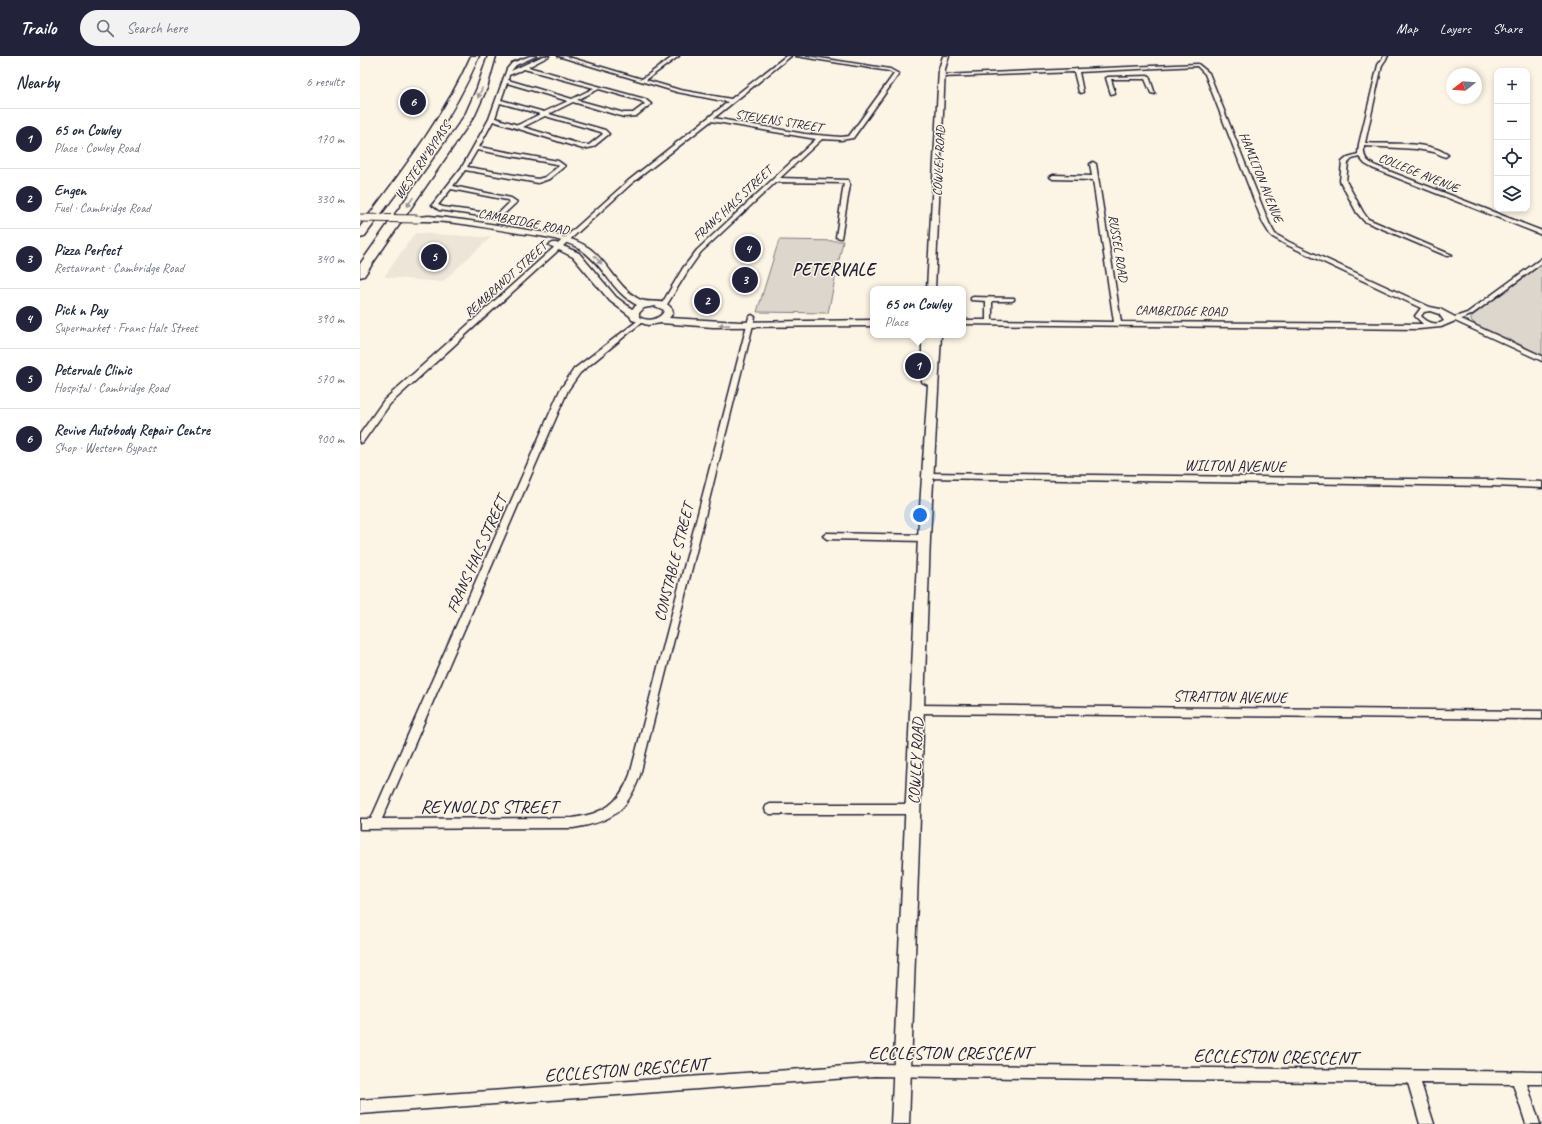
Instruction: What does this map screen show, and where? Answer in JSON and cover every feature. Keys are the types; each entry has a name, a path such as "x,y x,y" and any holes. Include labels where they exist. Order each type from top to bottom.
{"highway":[{"path":"463,83 466,56"},
{"name":"WESTERN BYPASS","path":"360,235 432,139 463,83 475,56"},
{"name":"WESTERN BYPASS","path":"360,273 470,115 482,88 492,56"}],"street":[{"path":"449,187 509,199 514,202 501,214 495,216 437,208 435,205 436,203 464,168 492,119 506,76 511,66 534,56"},
{"path":"506,76 547,56"},
{"path":"560,56 680,91 732,101"},
{"path":"643,80 677,56"},
{"name":"REMBRANDT STREET","path":"360,440 387,402 630,182 789,56"},
{"name":"STEVENS STREET","path":"710,119 820,138 844,139 851,137 897,74 890,70 798,56"},
{"name":"COWLEY ROAD","path":"931,286 942,76 946,56"},
{"path":"584,63 590,58"},
{"name":"COLLEGE AVENUE","path":"1384,58 1360,155 1366,163 1542,233"},
{"name":"HAMILTON AVENUE","path":"1128,68 1198,65 1207,73 1266,223 1273,235 1428,310"},
{"path":"504,82 626,116 634,115 648,104 643,100 523,67"},
{"path":"942,76 1128,68 1131,77"},
{"path":"1076,71 1081,92"},
{"path":"1113,93 1108,78 1147,77 1153,93"},
{"path":"518,127 598,88"},
{"path":"492,119 583,147 591,146 606,134 603,131 499,101"},
{"name":"FRANS HALS STREET","path":"664,307 693,257 820,138"},
{"path":"1362,144 1405,147 1445,155"},
{"path":"464,168 535,181 545,179 562,166 558,163 476,148"},
{"path":"1360,155 1350,158 1345,162 1342,178 1363,216 1375,225 1449,255"},
{"name":"RUSSEL ROAD","path":"1093,164 1118,323"},
{"path":"1053,177 1095,178"},
{"path":"776,180 846,181 847,184 839,237"},
{"name":"CAMBRIDGE ROAD","path":"360,218 420,219 562,243 591,254 624,294 644,305"},
{"name":"CAMBRIDGE ROAD","path":"562,243 576,255 613,299 637,318"},
{"name":"COWLEY ROAD","path":"934,245 937,251 937,286"},
{"path":"1446,323 1471,312 1542,260"},
{"path":"973,299 1012,299"},
{"path":"989,299 989,321"},
{"path":"1411,301 1421,321 1433,325"},
{"path":"870,317 750,321 683,323 660,320 650,322 637,318 636,310 644,305 664,307 690,316 750,321 870,323"},
{"path":"660,320 664,307"},
{"path":"1428,310 1454,314 1471,312"},
{"name":"CAMBRIDGE ROAD","path":"1399,326 1428,310"},
{"path":"1471,312 1468,319 1473,327"},
{"path":"1442,313 1542,359"},
{"path":"1442,313 1447,318 1446,323"},
{"name":"FRANS HALS STREET","path":"374,824 568,383 577,371 637,318"},
{"name":"CONSTABLE STREET","path":"616,810 630,788 635,775 750,321"},
{"name":"CAMBRIDGE ROAD","path":"966,322 1419,327 1446,323"},
{"path":"1446,323 1482,331"},
{"path":"920,338 926,363"},
{"name":"COWLEY ROAD","path":"927,338 926,363 928,390 931,397"},
{"name":"COWLEY ROAD","path":"900,1124 924,538 931,397 934,389 936,338"},
{"name":"WILTON AVENUE","path":"928,476 1469,482 1542,485"},
{"path":"827,536 924,538"},
{"name":"STRATTON AVENUE","path":"917,709 1542,715"},
{"path":"770,808 913,809"},
{"name":"REYNOLDS STREET","path":"360,824 573,823 591,821 616,810"},
{"name":"ECCLESTON CRESCENT","path":"360,1108 903,1069 1413,1078 1542,1078"},
{"path":"1413,1078 1427,1124"},
{"path":"1518,1078 1533,1124"}],"shaded area":[{"path":"415,233 491,237 442,282 384,277"},
{"path":"779,240 843,241 828,313 757,312"},
{"path":"1542,262 1542,357 1480,329 1471,320 1471,317"}],"place":[{"name":"Revive Autobody Repair Centre","path":"413,102"},
{"name":"Pick n Pay","path":"748,249"},
{"name":"Petervale Clinic","path":"434,257"},
{"name":"Pizza Perfect","path":"745,280"},
{"name":"Engen","path":"707,301"},
{"name":"65 on Cowley","path":"918,366"}],"district":[{"name":"PETERVALE","path":"834,269"}]}
